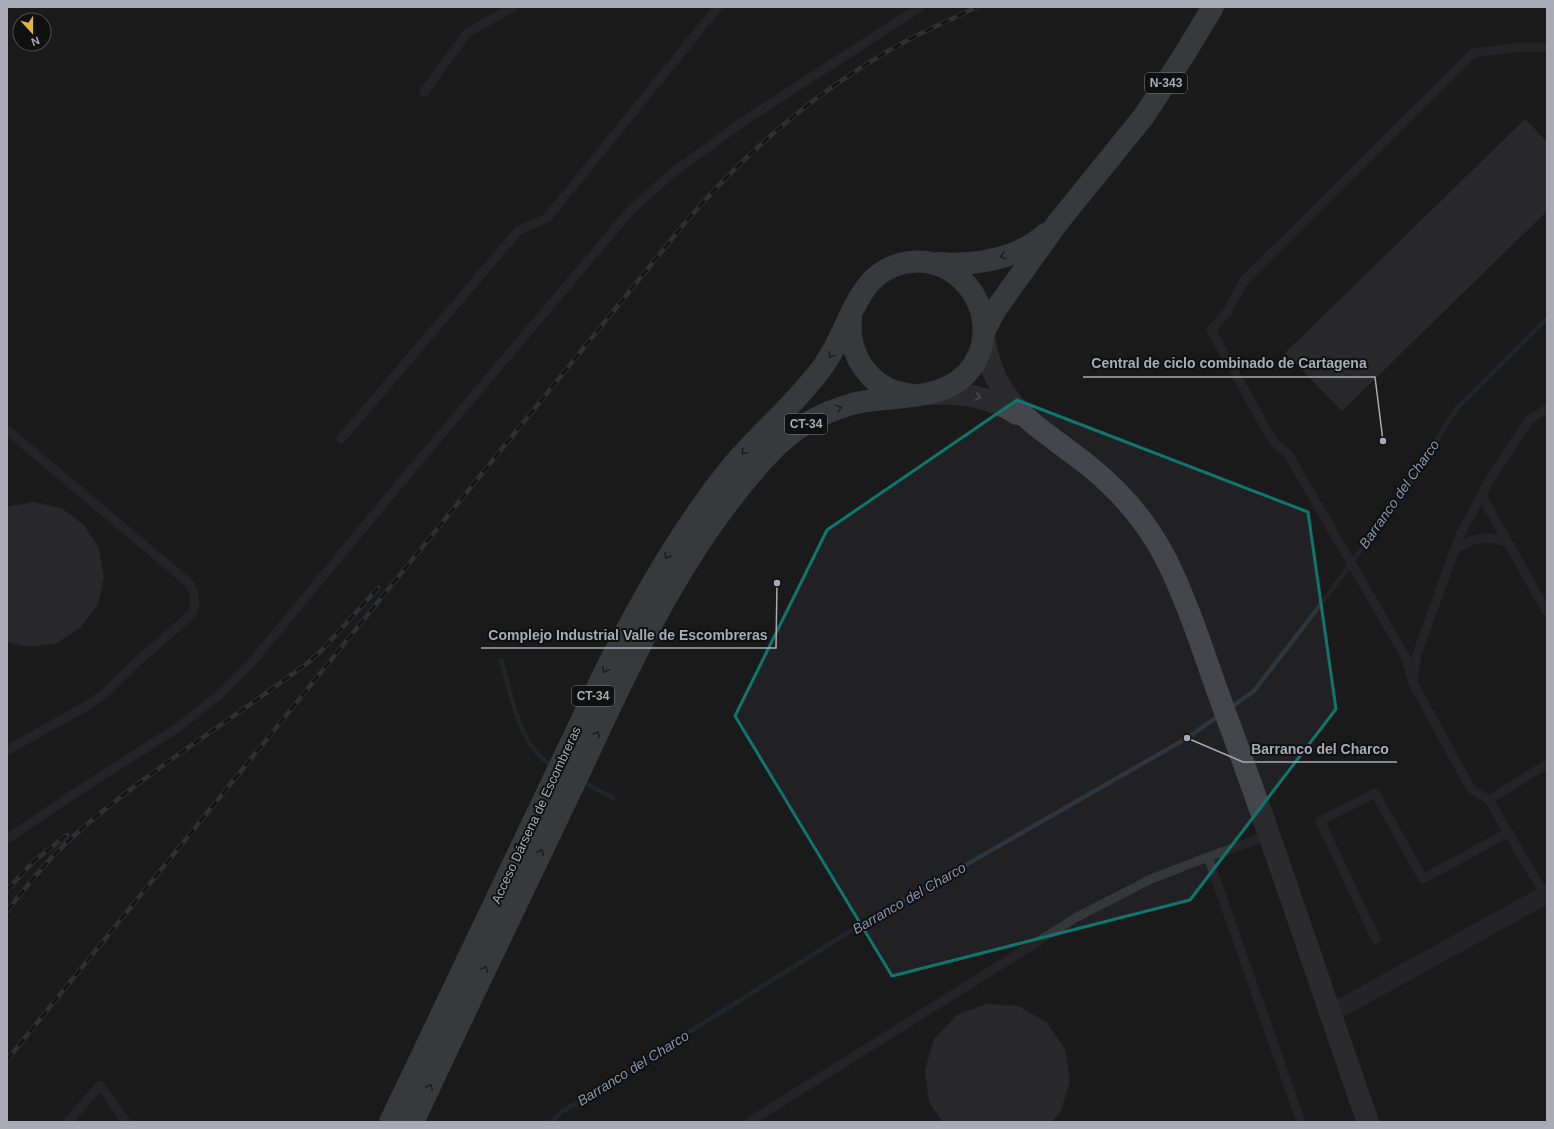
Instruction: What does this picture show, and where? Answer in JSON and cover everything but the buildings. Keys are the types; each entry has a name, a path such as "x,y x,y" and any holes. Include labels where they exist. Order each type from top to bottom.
{"highway":[{"name":"N-343","path":"984,333 996,308 1059,221 1144,116 1213,7"},
{"name":"N-343","path":"922,262 962,264 992,260 1025,247 1043,236 1059,221"},
{"name":"Acceso Dársena de Escombreras","path":"390,1122 595,691 655,576 692,518 753,442 789,406 824,365 837,344 864,288 879,274 895,266 912,262 939,265 950,270 967,283 979,302 982,312 984,333 979,354 968,372 952,386 920,395 865,401 847,406 812,421 796,430 768,455 709,530 673,586 625,676 413,1122"},
{"name":"Acceso Dársena de Escombreras","path":"854,307 850,328 851,339 854,351 864,369 870,376 887,388 904,394 920,395"}],"main road":[{"path":"984,333 988,361 998,386 1014,406 1043,432"},
{"path":"920,395 946,393 981,398 1011,411 1043,432 1091,468 1135,511 1166,558 1241,755 1368,1122"}],"street":[{"path":"1330,1014 1546,895"}],"lane":[{"path":"424,92 467,33 513,7"},
{"path":"341,439 518,232 547,218 718,7"},
{"path":"7,839 78,791 177,728 218,696 252,662 407,475 630,211 671,174 741,122 920,7"},
{"path":"1546,895 1489,800 1471,789 1413,683 1406,658 1288,454 1274,443 1211,330 1227,312 1244,281 1473,53 1522,47 1547,47"},
{"path":"1413,683 1417,654 1460,535 1482,496 1529,420 1547,409"},
{"path":"7,430 189,583 193,590 195,607 192,614 104,694 85,707 7,750"},
{"path":"1482,496 1547,612"},
{"path":"1456,548 1475,538 1490,537 1507,542"},
{"path":"1489,800 1547,764"},
{"path":"1376,939 1320,821 1375,793 1423,880 1508,832"},
{"path":"749,1122 1077,918 1151,879 1269,835"},
{"path":"1208,857 1301,1122"},
{"path":"68,1122 100,1084 126,1122"}],"highlighted area":[{"path":"1017,400 1308,512 1336,709 1190,900 892,976 735,716 827,530"}],"shaded area":[{"path":"7,7 1547,7 1547,1122 7,1122"}],"waterway":[{"name":"Barranco del Charco","path":"1230,708 1254,691 1324,600 1404,492 1457,408 1547,318"},
{"path":"501,660 513,704 524,734 541,758 553,766"},
{"name":"Barranco del Charco","path":"551,1122 560,1113 849,932 1187,738 1220,715"},
{"path":"581,781 613,798"}],"railway":[{"path":"7,1060 684,224 708,197 733,170 760,145 816,99 876,58 908,40 977,7"},
{"path":"7,911 51,858 95,817 155,771 280,684 310,661 323,649 378,588"},
{"path":"7,890 34,861 67,835"}],"place":[{"name":"Central de ciclo combinado de Cartagena","path":"1383,441"},
{"name":"Complejo Industrial Valle de Escombreras","path":"777,583"},
{"name":"Barranco del Charco","path":"1187,738"}]}
